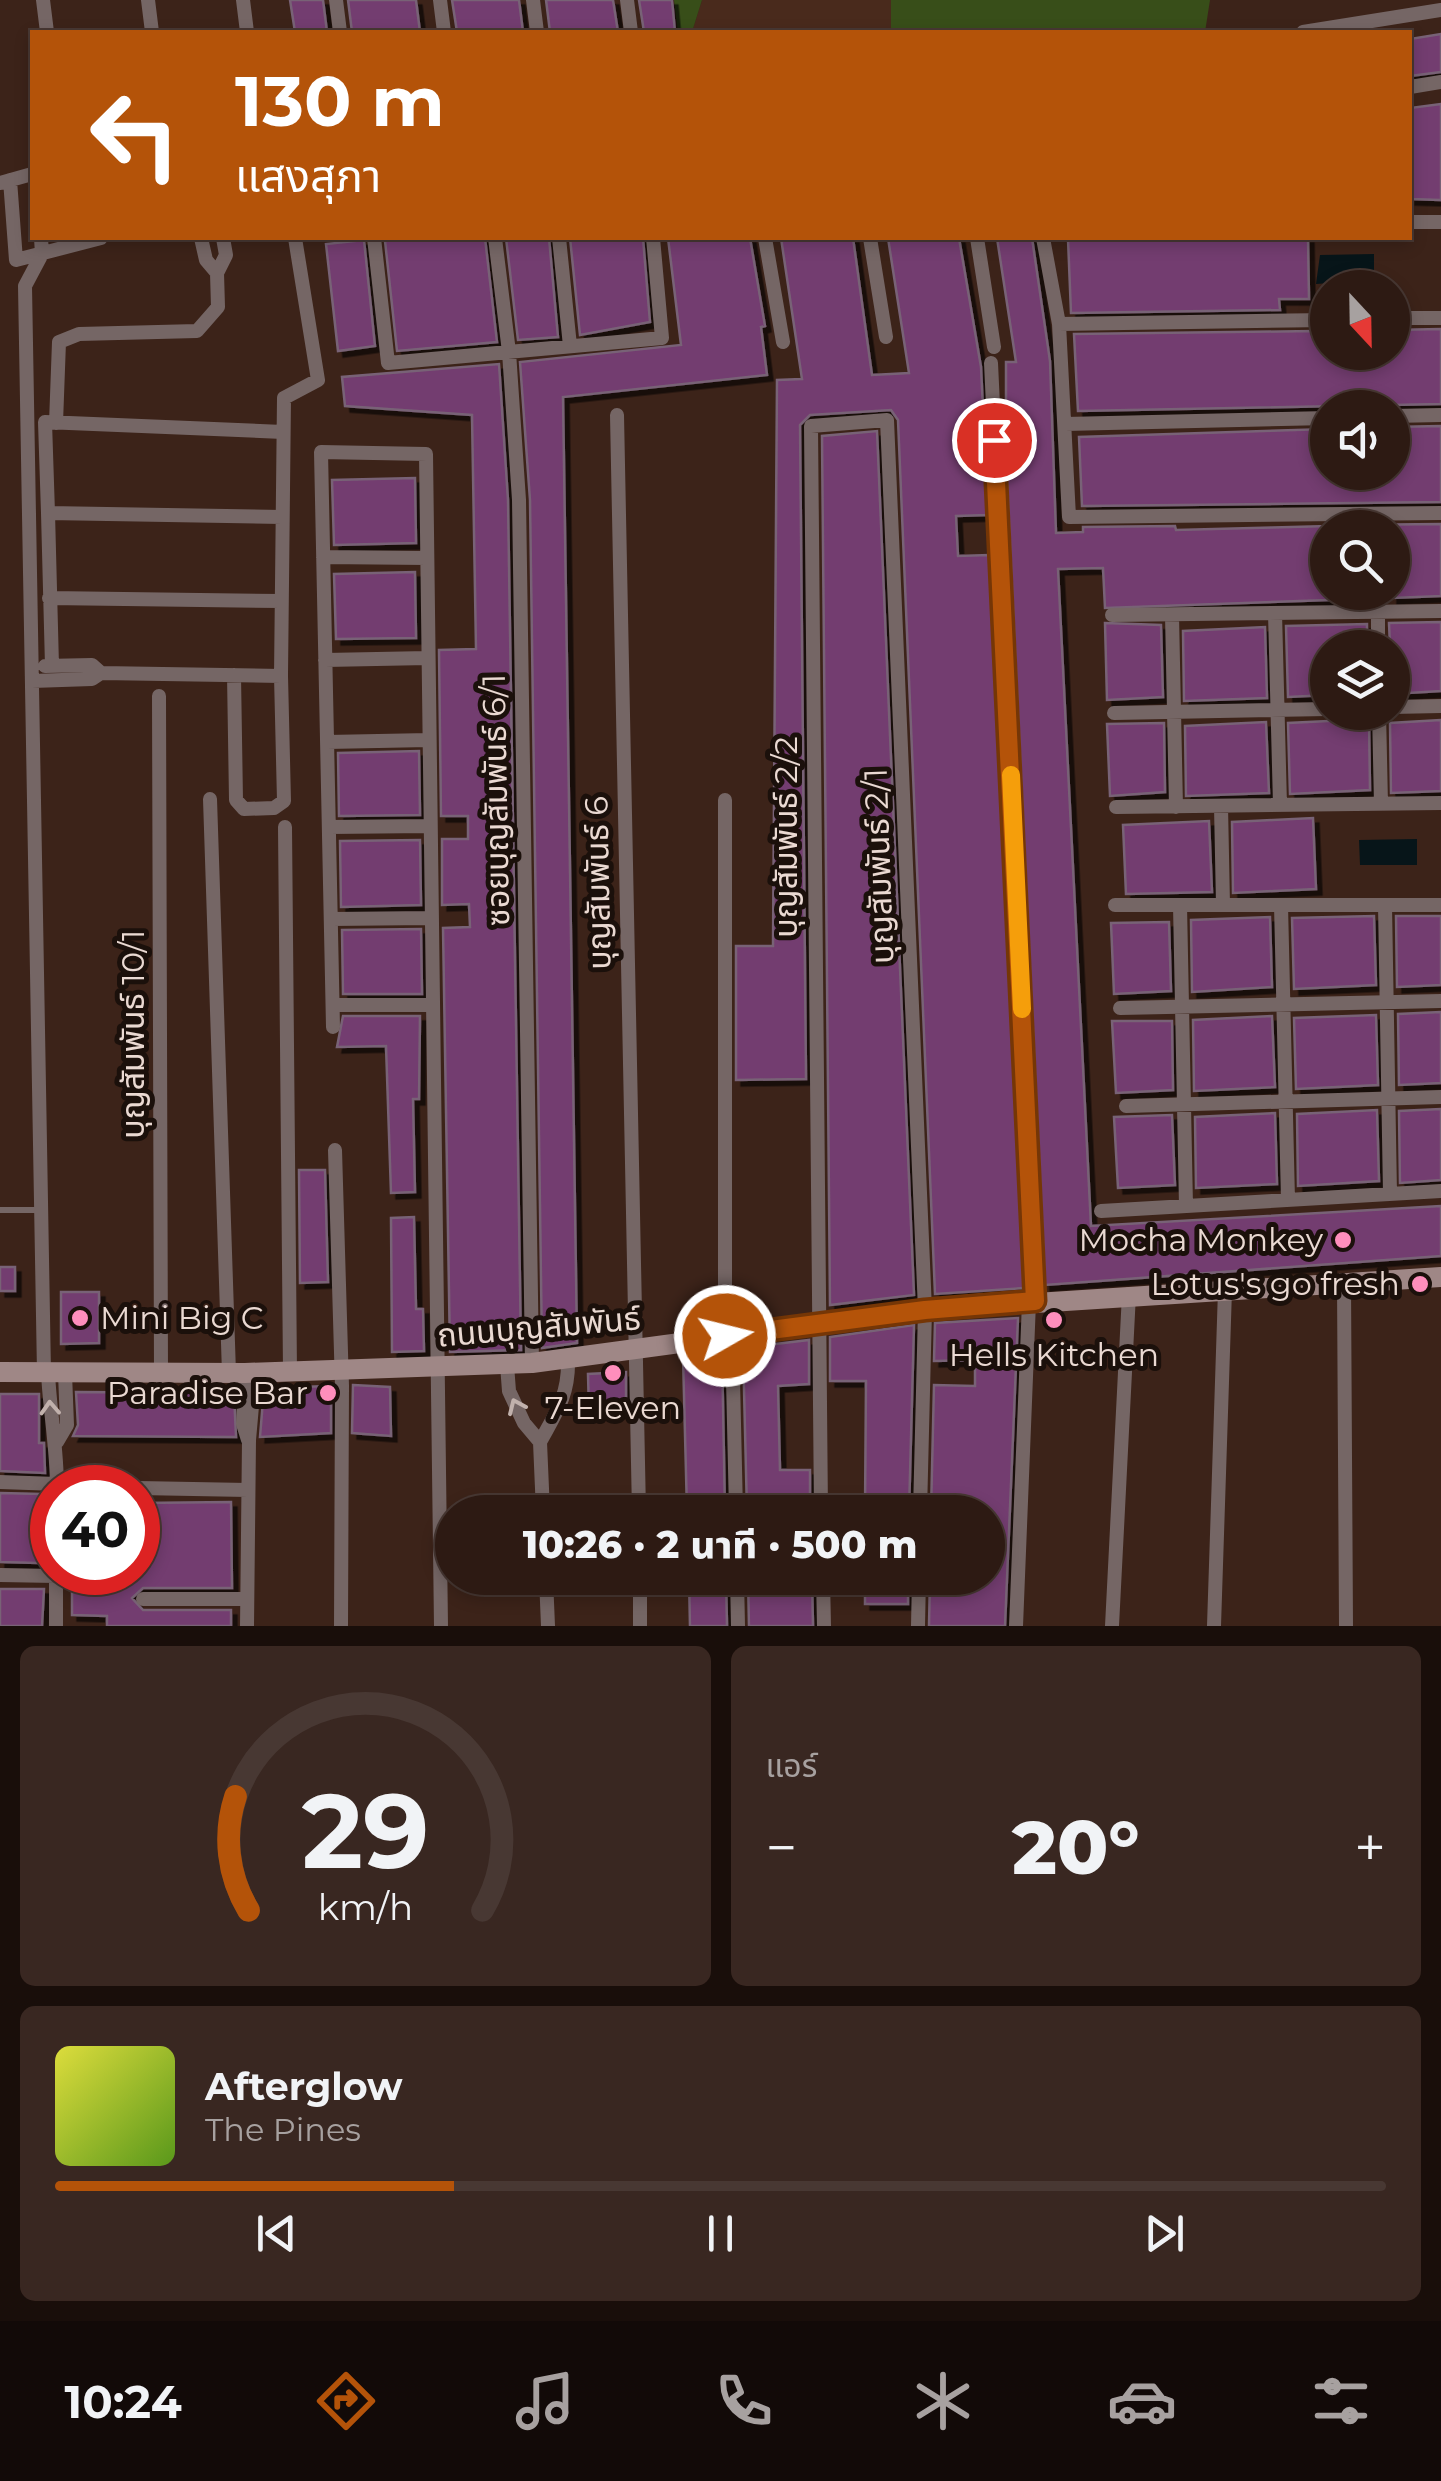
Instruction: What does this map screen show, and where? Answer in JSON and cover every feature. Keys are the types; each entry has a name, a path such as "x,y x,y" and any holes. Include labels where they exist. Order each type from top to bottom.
{"street":[{"path":"43,0 47,30"},
{"path":"148,0 152,30"},
{"path":"244,0 248,30"},
{"path":"336,0 340,30"},
{"path":"440,0 444,30"},
{"path":"533,0 537,30"},
{"path":"627,0 631,30"},
{"path":"1316,30 1441,10"},
{"path":"1412,86 1441,82"},
{"path":"30,175 5,181 16,260 94,240"},
{"path":"1412,222 1441,222"},
{"path":"41,240 42,254 24,286 42,1210 52,1373 50,1426 57,1442 57,1465"},
{"path":"201,240 206,260 217,273"},
{"path":"56,423 59,342 80,334 197,331 218,307 217,273 226,255 223,240"},
{"path":"234,675 236,800 244,809 274,808 284,801 284,398 318,380 295,240"},
{"path":"374,240 388,363 662,338 653,240"},
{"name":"ซอยบุญสัมพันธ์ 6/1","path":"495,240 510,352 519,500 532,1363"},
{"path":"559,240 570,346"},
{"path":"765,240 783,342"},
{"path":"870,240 886,337"},
{"path":"977,240 994,347"},
{"path":"1044,240 1059,324 1069,517 1441,513"},
{"path":"1410,318 1441,318"},
{"path":"1059,324 1310,320"},
{"path":"991,363 1032,1301 1016,1626"},
{"name":"บุญสัมพันธ์ 6","path":"617,415 638,1495"},
{"path":"1410,416 1441,415"},
{"path":"1066,424 1310,418"},
{"name":"บุญสัมพันธ์ 2/1","path":"887,420 925,1310 920,1495"},
{"name":"บุญสัมพันธ์ 2/2","path":"816,1324 811,426 887,420"},
{"path":"52,666 45,422 283,432"},
{"path":"333,1027 321,452 426,454 441,1626"},
{"path":"48,512 282,516"},
{"path":"323,557 427,558"},
{"path":"49,598 281,600"},
{"path":"1112,615 1441,611"},
{"path":"1378,612 1378,630"},
{"path":"1276,613 1280,805"},
{"path":"1172,614 1176,807"},
{"path":"326,660 428,658"},
{"path":"32,673 52,666 92,665 102,673"},
{"path":"32,673 92,679 102,673 281,676"},
{"name":"บุญสัมพันธ์ 10/1","path":"159,696 162,1372"},
{"path":"1410,707 1441,706"},
{"path":"1114,713 1310,709"},
{"path":"1379,730 1381,804"},
{"path":"327,742 428,740"},
{"path":"210,799 243,1424 248,1440 247,1626"},
{"path":"724,800 728,1335 735,1495"},
{"path":"1116,807 1441,804"},
{"path":"1222,806 1224,905"},
{"path":"329,827 430,826"},
{"path":"285,827 290,1372"},
{"path":"1115,904 1441,904"},
{"path":"1180,905 1186,1206"},
{"path":"1281,905 1288,1200"},
{"path":"1385,905 1390,1194"},
{"path":"331,919 430,918"},
{"path":"1120,1008 1441,1001"},
{"path":"333,1005 431,1005"},
{"path":"1126,1106 1441,1097"},
{"path":"335,1150 342,1370 341,1626"},
{"path":"1101,1211 1441,1192"},
{"name":"ถนนบุญสัมพันธ์","path":"0,1372 290,1372 507,1365 568,1360 925,1310 1129,1294 1441,1278"},
{"path":"1344,1283 1346,1626"},
{"path":"1214,1626 1225,1290"},
{"path":"1112,1626 1129,1294"},
{"path":"816,1324 821,1495"},
{"path":"540,1442 556,1420 569,1386 568,1360"},
{"path":"507,1365 509,1391 524,1423 540,1442 542,1495"},
{"path":"0,1482 30,1484"},
{"path":"160,1488 248,1490"},
{"path":"0,1575 30,1574"},
{"path":"56,1595 56,1626"},
{"path":"547,1595 548,1626"},
{"path":"640,1595 640,1626"},
{"path":"737,1595 738,1626"},
{"path":"823,1595 824,1626"},
{"path":"918,1626 919,1595"},
{"path":"143,1598 247,1599"}],"lane":[{"path":"0,1210 42,1210"}],"shaded area":[{"path":"702,0 891,0 891,30 693,30"},
{"path":"1374,254 1374,270 1318,270 1320,255"},
{"path":"1417,839 1417,865 1360,865 1359,840"}],"green space":[{"path":"674,0 702,0 693,30 678,30"},
{"path":"891,0 1210,0 1205,30 891,30"}],"building":[{"path":"290,0 323,0 327,30 295,30"},
{"path":"348,0 416,0 420,30 352,30"},
{"path":"452,0 519,0 523,30 457,30"},
{"path":"546,0 613,0 618,30 550,30"},
{"path":"639,0 672,0 675,30 644,30"},
{"path":"1441,34 1441,72 1412,76 1412,39"},
{"path":"1441,104 1441,200 1412,199 1412,108"},
{"path":"364,240 375,346 338,351 326,244"},
{"path":"485,240 497,342 397,351 385,241"},
{"path":"506,240 549,240 558,337 518,340"},
{"path":"570,240 643,240 650,322 580,335"},
{"path":"668,240 750,240 765,326 761,327 767,375 563,397 577,1343 542,1348 530,500 520,362 681,345"},
{"path":"781,240 853,240 872,375 909,373 888,240 959,240 981,367 988,515 956,516 958,556 989,555 1024,1288 935,1294 898,420 891,410 810,415 800,425 806,1079 736,1080 736,946 773,946 777,380 802,379"},
{"path":"997,240 1032,240 1050,361 1056,533 1083,532 1083,527 1175,526 1176,530 1310,526 1310,601 1105,608 1103,568 1058,569 1091,1226 1441,1206 1441,1256 1045,1285 1006,458 1006,362 1016,362"},
{"path":"1068,240 1308,240 1309,299 1279,299 1280,310 1071,313"},
{"path":"1441,329 1441,404 1410,405 1410,390 1310,390 1310,407 1078,411 1074,334 1310,331 1310,370 1410,370 1410,330"},
{"path":"499,364 508,500 521,1350 450,1352 443,928 470,927 469,904 442,905 442,839 468,839 468,816 441,816 439,650 476,649 472,415 345,406 342,377"},
{"path":"1441,426 1441,502 1082,506 1079,437 1310,430 1310,490 1410,490 1410,427"},
{"path":"877,431 914,1295 830,1305 822,436"},
{"path":"415,478 416,543 334,545 332,480"},
{"path":"1410,524 1441,524 1441,596 1410,597"},
{"path":"415,572 416,638 336,639 334,574"},
{"path":"1441,622 1441,691 1410,693 1410,630 1389,630 1389,623"},
{"path":"1105,623 1161,625 1163,697 1107,700"},
{"path":"1367,624 1367,630 1310,630 1310,696 1288,697 1286,626"},
{"path":"1265,627 1267,698 1184,701 1183,631"},
{"path":"1441,720 1441,791 1391,793 1390,730 1410,730 1410,722"},
{"path":"1266,722 1269,793 1186,796 1185,726"},
{"path":"1310,722 1310,730 1369,730 1370,790 1290,794 1288,723"},
{"path":"1164,723 1165,792 1110,796 1107,724"},
{"path":"419,751 420,815 339,816 338,753"},
{"path":"1313,818 1316,889 1233,893 1232,822"},
{"path":"1209,821 1212,892 1126,894 1123,825"},
{"path":"420,840 421,905 341,907 340,841"},
{"path":"1374,916 1376,985 1294,989 1292,918"},
{"path":"1396,916 1441,916 1441,985 1397,987"},
{"path":"1270,917 1272,987 1192,992 1191,920"},
{"path":"1169,922 1171,991 1114,994 1111,923"},
{"path":"421,929 422,994 343,994 342,930"},
{"path":"1441,1012 1441,1083 1399,1085 1398,1014"},
{"path":"1376,1015 1378,1085 1296,1089 1294,1018"},
{"path":"343,1016 420,1016 419,1099 413,1099 415,1192 391,1193 386,1046 337,1047"},
{"path":"1272,1016 1275,1087 1194,1091 1193,1020"},
{"path":"1112,1021 1172,1021 1173,1090 1116,1093"},
{"path":"1441,1109 1441,1180 1400,1183 1399,1111"},
{"path":"1377,1110 1379,1181 1298,1186 1297,1114"},
{"path":"1275,1113 1277,1184 1196,1188 1195,1117"},
{"path":"1172,1115 1175,1185 1118,1188 1114,1117"},
{"path":"299,1170 325,1170 328,1282 300,1283"},
{"path":"414,1217 416,1309 423,1309 424,1351 392,1352 391,1218"},
{"path":"0,1267 15,1267 15,1291 0,1291"},
{"name":"Mini Big C","path":"61,1292 99,1292 99,1343 61,1344"},
{"path":"1018,1318 1005,1626 929,1626 930,1595 1005,1595 1005,1495 931,1495 934,1385 975,1386 975,1360 934,1361 935,1323"},
{"path":"914,1325 909,1495 865,1495 866,1381 830,1381 830,1337"},
{"path":"809,1340 809,1384 778,1386 780,1470 810,1470 810,1495 747,1495 743,1348"},
{"path":"722,1351 725,1495 687,1495 683,1356"},
{"path":"626,1372 626,1410 589,1412 588,1374"},
{"path":"353,1385 390,1387 391,1436 352,1433"},
{"path":"331,1386 331,1433 260,1437 264,1388"},
{"path":"76,1392 234,1393 236,1437 73,1436 78,1425"},
{"path":"0,1394 39,1394 39,1443 44,1443 45,1465 30,1465 30,1472 0,1471"},
{"path":"0,1493 30,1494 30,1563 0,1562"},
{"path":"231,1502 232,1588 160,1588 160,1503"},
{"path":"0,1589 30,1589 30,1595 44,1595 42,1626 0,1626"},
{"path":"72,1595 135,1595 132,1598 143,1610 231,1610 231,1626 107,1626 107,1616 72,1615"},
{"path":"689,1595 726,1595 727,1626 690,1626"},
{"path":"748,1595 812,1595 813,1626 749,1626"},
{"path":"865,1595 908,1595 908,1604 865,1604"}],"slow traffic":[{"path":"1011,775 1022,1009"}],"place":[{"name":"Mocha Monkey","path":"1343,1240"},
{"name":"Lotus's go fresh","path":"1420,1284"},
{"name":"Mini Big C","path":"80,1318"},
{"name":"Hells Kitchen","path":"1054,1320"},
{"name":"7-Eleven","path":"613,1373"},
{"name":"Paradise Bar","path":"328,1393"}],"route":[{"path":"725,1336 925,1310 1035,1301 994,440"}]}
